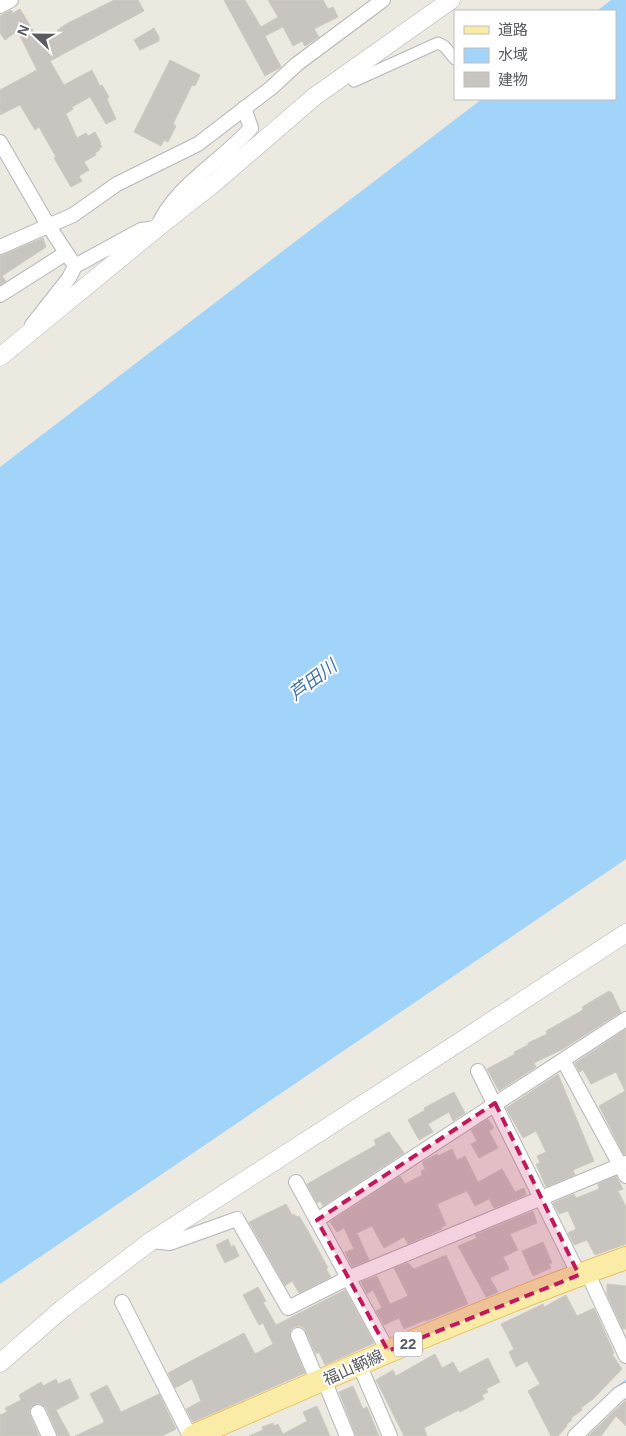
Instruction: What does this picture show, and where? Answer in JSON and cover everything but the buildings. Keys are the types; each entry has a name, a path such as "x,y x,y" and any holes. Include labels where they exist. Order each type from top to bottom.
{"main road":[{"name":"福山鞆線","path":"191,1436 388,1352 583,1273 626,1258"}],"street":[{"path":"0,6 11,0"},
{"path":"0,247 73,215 117,184 198,144 271,88 297,64 383,0"},
{"path":"0,357 213,184 314,97 451,0"},
{"path":"348,73 354,81 438,43 444,46 454,59"},
{"path":"157,228 163,213 194,180 240,141 252,128 244,108"},
{"path":"0,142 48,225 75,266"},
{"path":"28,335 32,323 69,278 75,266 141,230 157,228"},
{"path":"0,295 66,253"},
{"path":"0,1362 62,1309 151,1241 626,933"},
{"path":"317,1220 626,1019"},
{"path":"151,1241 170,1242 237,1219 288,1308 348,1278 541,1198 624,1168 563,1060"},
{"path":"478,1071 541,1198 583,1273 621,1333 626,1356"},
{"path":"296,1182 388,1352"},
{"path":"122,1302 191,1436"},
{"path":"298,1335 347,1436"},
{"path":"359,1364 390,1436"},
{"path":"575,1436 619,1394 626,1390"},
{"path":"38,1412 49,1436"}],"highlighted area":[{"path":"495,1103 579,1275 388,1351 317,1220"}],"water":[{"name":"芦田川","path":"611,0 626,0 626,859 0,1284 0,467 481,100 616,100 616,10 598,10"}],"waterway":[{"path":"619,1387 626,1382"}]}
